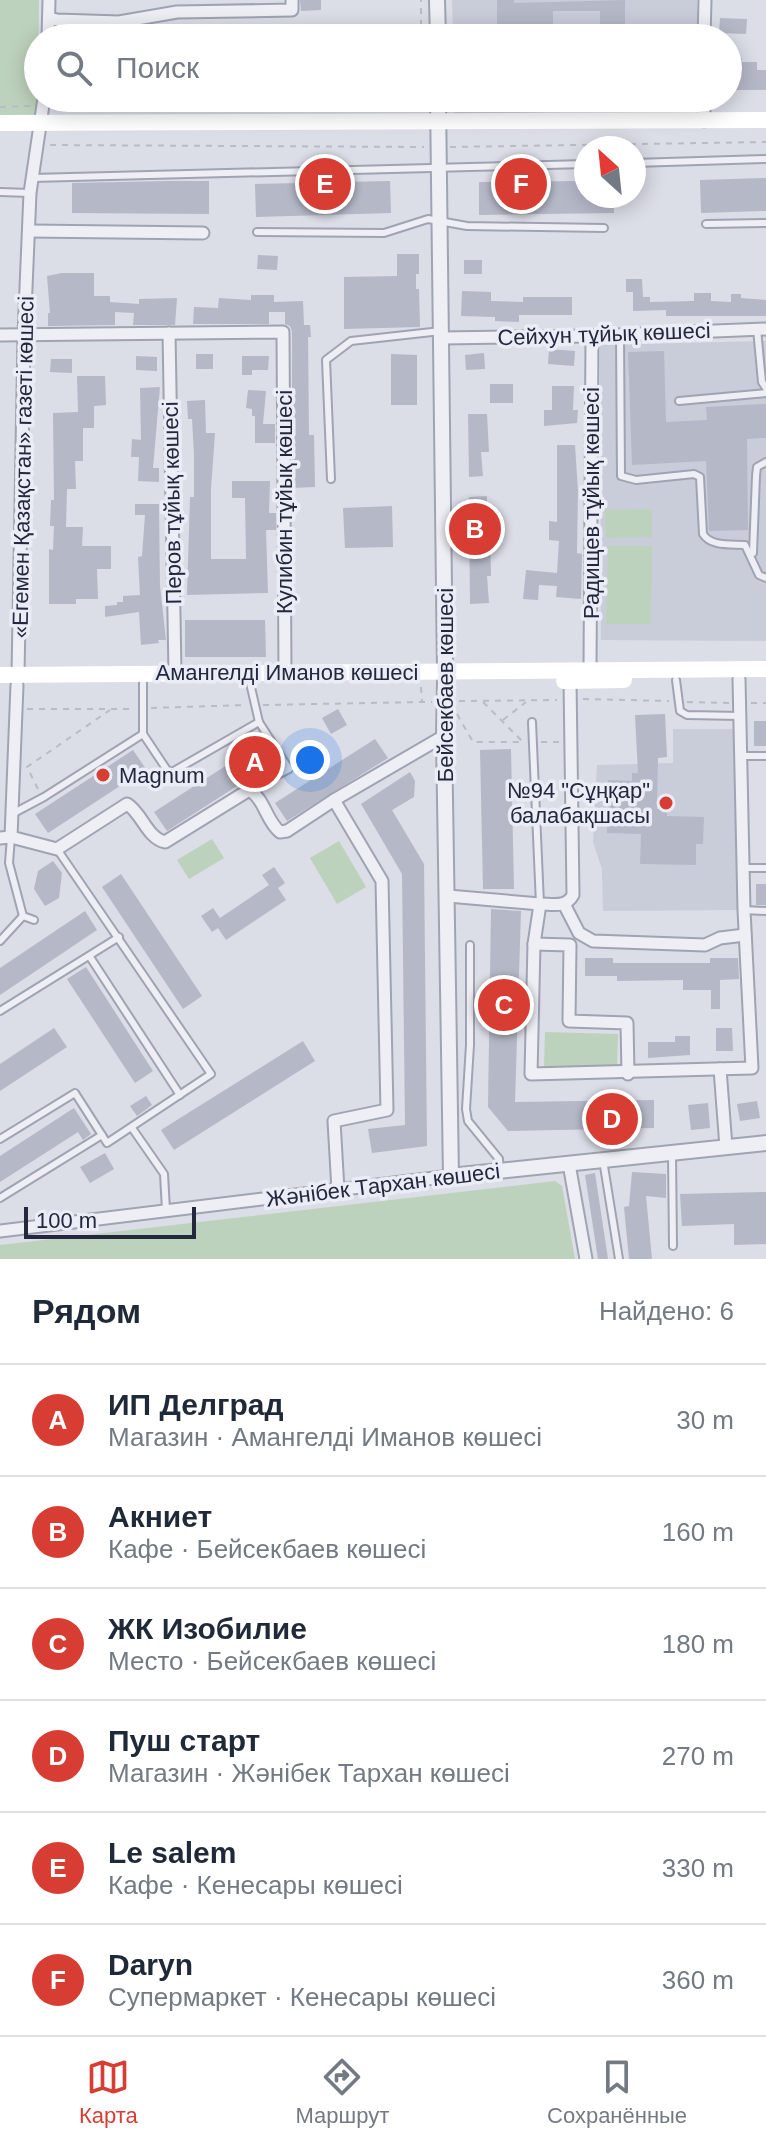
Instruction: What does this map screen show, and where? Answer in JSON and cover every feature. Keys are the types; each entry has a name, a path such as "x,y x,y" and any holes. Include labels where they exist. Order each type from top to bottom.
{"main road":[{"path":"0,123 333,112"},
{"path":"521,112 704,121 766,120"},
{"name":"Амангелді Иманов көшесі","path":"0,675 11,682 250,683 590,669 766,669"},
{"name":"Амангелді Иманов көшесі","path":"11,682 175,673 285,672 570,680 766,679"}],"street":[{"path":"49,0 49,24"},
{"path":"437,0 438,24"},
{"path":"704,24 705,0"},
{"path":"49,18 119,22 177,6 292,5"},
{"name":"«Егемен Қазақстан» газеті көшесі","path":"6,838 12,814 16,708 11,682 30,193 43,112"},
{"name":"Бейсекбаев көшесі","path":"439,112 451,1176"},
{"path":"704,112 704,121"},
{"path":"29,231 203,233"},
{"name":"Сейхун тұйық көшесі","path":"441,334 592,336 762,329"},
{"name":"Кулибин тұйық көшесі","path":"169,333 283,332 285,672"},
{"path":"0,335 169,333"},
{"name":"Перов тұйық көшесі","path":"169,333 175,673"},
{"name":"Радищев тұйық көшесі","path":"590,669 592,336"},
{"path":"540,904 534,944 531,1074 628,1074 752,1068 744,910 739,679"},
{"path":"448,896 564,904 573,895 570,680"},
{"path":"6,838 57,849 127,804 133,807 157,840 165,842 249,790 256,794 274,828 280,832 287,831 444,736"},
{"path":"334,800 382,881 387,1110 334,1121 338,1190"},
{"path":"564,904 579,933 593,941 705,945 720,938 745,935"},
{"path":"534,944 570,945 569,1021 627,1023 628,1074"},
{"path":"720,1069 726,1147"},
{"name":"Жәнібек Тархан көшесі","path":"0,1231 451,1176 766,1143"},
{"path":"569,1164 586,1259"}],"lane":[{"path":"646,163 766,159"},
{"path":"32,178 574,164"},
{"path":"0,192 30,193"},
{"path":"257,232 384,233 422,220 467,226 604,228"},
{"path":"706,224 766,223"},
{"path":"679,401 766,390 762,382 762,329"},
{"path":"331,479 326,360 335,350 351,341 441,334"},
{"path":"620,335 621,476 636,480 694,474 700,477 703,534 706,540 745,545 759,575 766,578"},
{"path":"753,559 757,467 766,462"},
{"path":"676,680 680,711 687,715 741,716"},
{"path":"143,683 143,734 167,770 172,772 259,722"},
{"path":"249,790 289,769 259,722 250,683"},
{"path":"532,722 540,904"},
{"path":"12,814 143,734"},
{"path":"741,756 766,756"},
{"path":"6,838 23,916"},
{"path":"0,1139 75,1093 107,1143 211,1074 57,849"},
{"path":"743,868 766,868"},
{"path":"744,910 766,911"},
{"path":"23,916 34,920"},
{"path":"0,941 23,916"},
{"path":"0,1011 119,937"},
{"path":"470,945 470,1045 466,1109 468,1121 499,1159 500,1171"},
{"path":"90,957 180,1095"},
{"path":"132,1128 164,1174 166,1211"},
{"path":"0,1198 102,1135"},
{"path":"672,1153 673,1246"},
{"path":"603,1160 619,1259"}],"path":[{"path":"421,0 421,24"},
{"path":"0,107 24,104"},
{"path":"37,145 439,147 766,142"},
{"path":"502,721 529,700"},
{"path":"482,701 523,742"},
{"path":"16,708 111,710 422,702"},
{"path":"44,797 27,767 111,710"}],"shaded area":[{"path":"452,0 697,0 697,24 453,24"},
{"path":"454,112 551,112 454,114"},
{"path":"766,341 766,641 601,640 600,345"},
{"name":"№94 \"Сұңқар\" балабақшасы","path":"673,729 737,729 737,910 603,911 602,869 593,842 597,765 673,763"}],"green space":[{"path":"0,0 39,0 39,24 24,24 24,112 40,112 40,116 0,117"},
{"path":"652,509 652,537 606,538 605,510"},
{"path":"608,546 652,546 651,624 606,624"},
{"path":"212,839 224,858 189,879 177,860"},
{"path":"339,841 366,887 337,904 310,858"},
{"path":"545,1032 618,1034 617,1068 544,1066"},
{"path":"555,1181 562,1186 575,1259 0,1259 0,1245"}],"building":[{"path":"300,0 321,0 321,10 301,11"},
{"path":"497,0 514,0 514,3 625,0 625,24 600,24 600,11 553,11 553,24 497,24"},
{"path":"720,18 747,19 746,34 742,34 742,24 720,24"},
{"path":"742,62 757,62 757,70 766,70 766,90 742,90"},
{"path":"766,178 766,211 701,213 700,180"},
{"path":"209,181 209,214 72,213 72,183"},
{"path":"390,181 391,213 256,217 255,184"},
{"path":"574,181 574,208 614,208 614,213 479,215 479,182"},
{"path":"397,254 419,254 416,289 419,289 420,327 344,329 344,277 397,276"},
{"path":"258,255 278,256 277,270 257,269"},
{"path":"464,260 482,260 482,274 464,274"},
{"path":"94,273 94,296 110,296 110,302 139,304 139,299 177,298 175,325 133,325 134,313 115,312 115,325 48,326 47,276"},
{"path":"626,279 642,279 643,297 650,297 650,302 694,301 694,293 711,293 711,301 731,302 731,294 741,294 741,298 766,300 766,316 666,316 666,310 633,311 633,292 626,292"},
{"path":"462,291 491,292 491,301 523,302 523,297 572,297 572,315 519,315 519,322 495,321 495,317 461,316"},
{"path":"251,295 274,295 274,302 303,301 304,325 310,325 311,337 308,337 309,435 314,435 315,487 292,488 292,332 290,326 285,324 285,312 269,312 269,324 193,324 194,307 218,308 219,298 251,300"},
{"path":"549,349 575,351 574,366 548,364"},
{"path":"664,351 666,422 707,420 706,407 766,404 766,438 747,439 748,530 709,531 706,461 632,465 628,352"},
{"path":"484,353 485,369 466,370 465,355"},
{"path":"196,354 213,354 213,369 196,369"},
{"path":"391,354 417,355 417,405 391,405"},
{"path":"136,356 157,357 157,371 136,370"},
{"path":"242,356 269,356 268,370 252,370 252,375 242,375"},
{"path":"51,359 72,359 72,373 50,372"},
{"path":"77,376 105,376 106,405 94,406 94,428 83,428 83,461 75,461 76,489 67,489 66,527 83,527 82,546 111,546 111,569 97,569 98,599 76,599 76,604 49,604 49,549 53,550 54,526 50,526 51,500 54,500 53,413 78,412"},
{"path":"490,384 513,384 513,403 490,403"},
{"path":"552,386 574,386 573,410 578,410 577,423 544,426 544,410 552,410"},
{"path":"160,387 153,468 159,468 159,482 138,481 139,457 131,457 132,439 141,440 140,388"},
{"path":"248,390 266,391 263,424 275,424 275,443 255,443 255,416 252,416 252,409 246,408"},
{"path":"205,400 206,433 215,433 211,559 246,559 245,498 232,498 232,481 270,481 269,513 276,513 276,530 266,530 268,593 187,595 194,454 192,419 188,419 187,401"},
{"path":"468,414 487,414 489,452 481,452 483,476 469,477"},
{"path":"557,445 575,445 577,553 582,554 581,599 556,597 557,586 539,585 538,600 523,599 526,570 557,573 559,541 549,540 549,521 557,522"},
{"path":"487,496 487,518 503,518 503,538 490,538 491,576 487,576 489,603 470,604 469,497"},
{"path":"135,504 159,504 160,586 166,640 141,645 139,612 105,617 105,606 123,602 123,596 140,595 138,557 142,556 145,515 135,515"},
{"path":"392,506 393,547 345,548 343,508"},
{"path":"185,620 265,620 266,657 185,657"},
{"path":"338,709 347,725 331,734 322,718"},
{"path":"665,714 667,757 658,758 657,809 667,809 667,816 704,817 703,844 696,844 696,865 640,864 641,834 607,833 608,780 632,781 632,773 638,773 635,715"},
{"path":"754,721 766,721 766,746 754,746"},
{"path":"375,739 388,758 287,821 275,803"},
{"path":"255,747 268,766 167,831 154,812"},
{"path":"511,749 514,889 483,889 480,750"},
{"path":"133,750 146,769 48,833 35,814"},
{"path":"410,772 415,781 414,797 392,810 424,864 427,1146 372,1153 368,1129 405,1125 402,874 361,804"},
{"path":"53,861 62,873 59,898 45,906 34,889 38,871"},
{"path":"274,867 285,883 278,888 286,900 226,940 218,928 212,932 201,916 213,908 220,918 269,885 262,875"},
{"path":"121,874 202,996 183,1009 102,887"},
{"path":"756,884 766,884 766,905 756,905"},
{"path":"491,909 521,911 515,1102 654,1100 654,1128 508,1131 488,1107"},
{"path":"85,911 97,930 0,995 0,968"},
{"path":"585,958 613,958 613,963 710,963 710,958 738,958 739,979 720,980 720,1009 711,1009 711,990 683,990 683,980 617,981 617,976 585,976"},
{"path":"86,967 153,1071 135,1083 67,979"},
{"path":"54,1028 67,1047 0,1091 0,1064"},
{"path":"716,1028 732,1028 733,1051 716,1051"},
{"path":"675,1036 690,1036 690,1055 648,1058 648,1042 675,1042"},
{"path":"303,1041 315,1061 174,1150 161,1130"},
{"path":"146,1096 152,1105 137,1116 130,1106"},
{"path":"757,1101 760,1118 740,1121 737,1104"},
{"path":"708,1103 710,1128 691,1130 688,1105"},
{"path":"74,1108 91,1134 83,1140 78,1132 0,1182 0,1156"},
{"path":"105,1153 114,1169 90,1183 80,1167"},
{"path":"632,1172 666,1174 666,1198 646,1196 652,1259 629,1259 624,1207 629,1206"},
{"path":"595,1173 608,1259 598,1259 585,1175"},
{"path":"766,1192 766,1244 734,1245 734,1224 682,1226 680,1194"}],"place":[{"name":"Le salem","path":"325,184"},
{"name":"Daryn","path":"521,184"},
{"name":"Акниет","path":"475,529"},
{"name":"ИП Делград","path":"255,762"},
{"name":"Magnum","path":"103,775"},
{"name":"№94 \"Сұңқар\" балабақшасы","path":"666,803"},
{"name":"ЖК Изобилие","path":"504,1005"},
{"name":"Пуш старт","path":"612,1119"}]}
